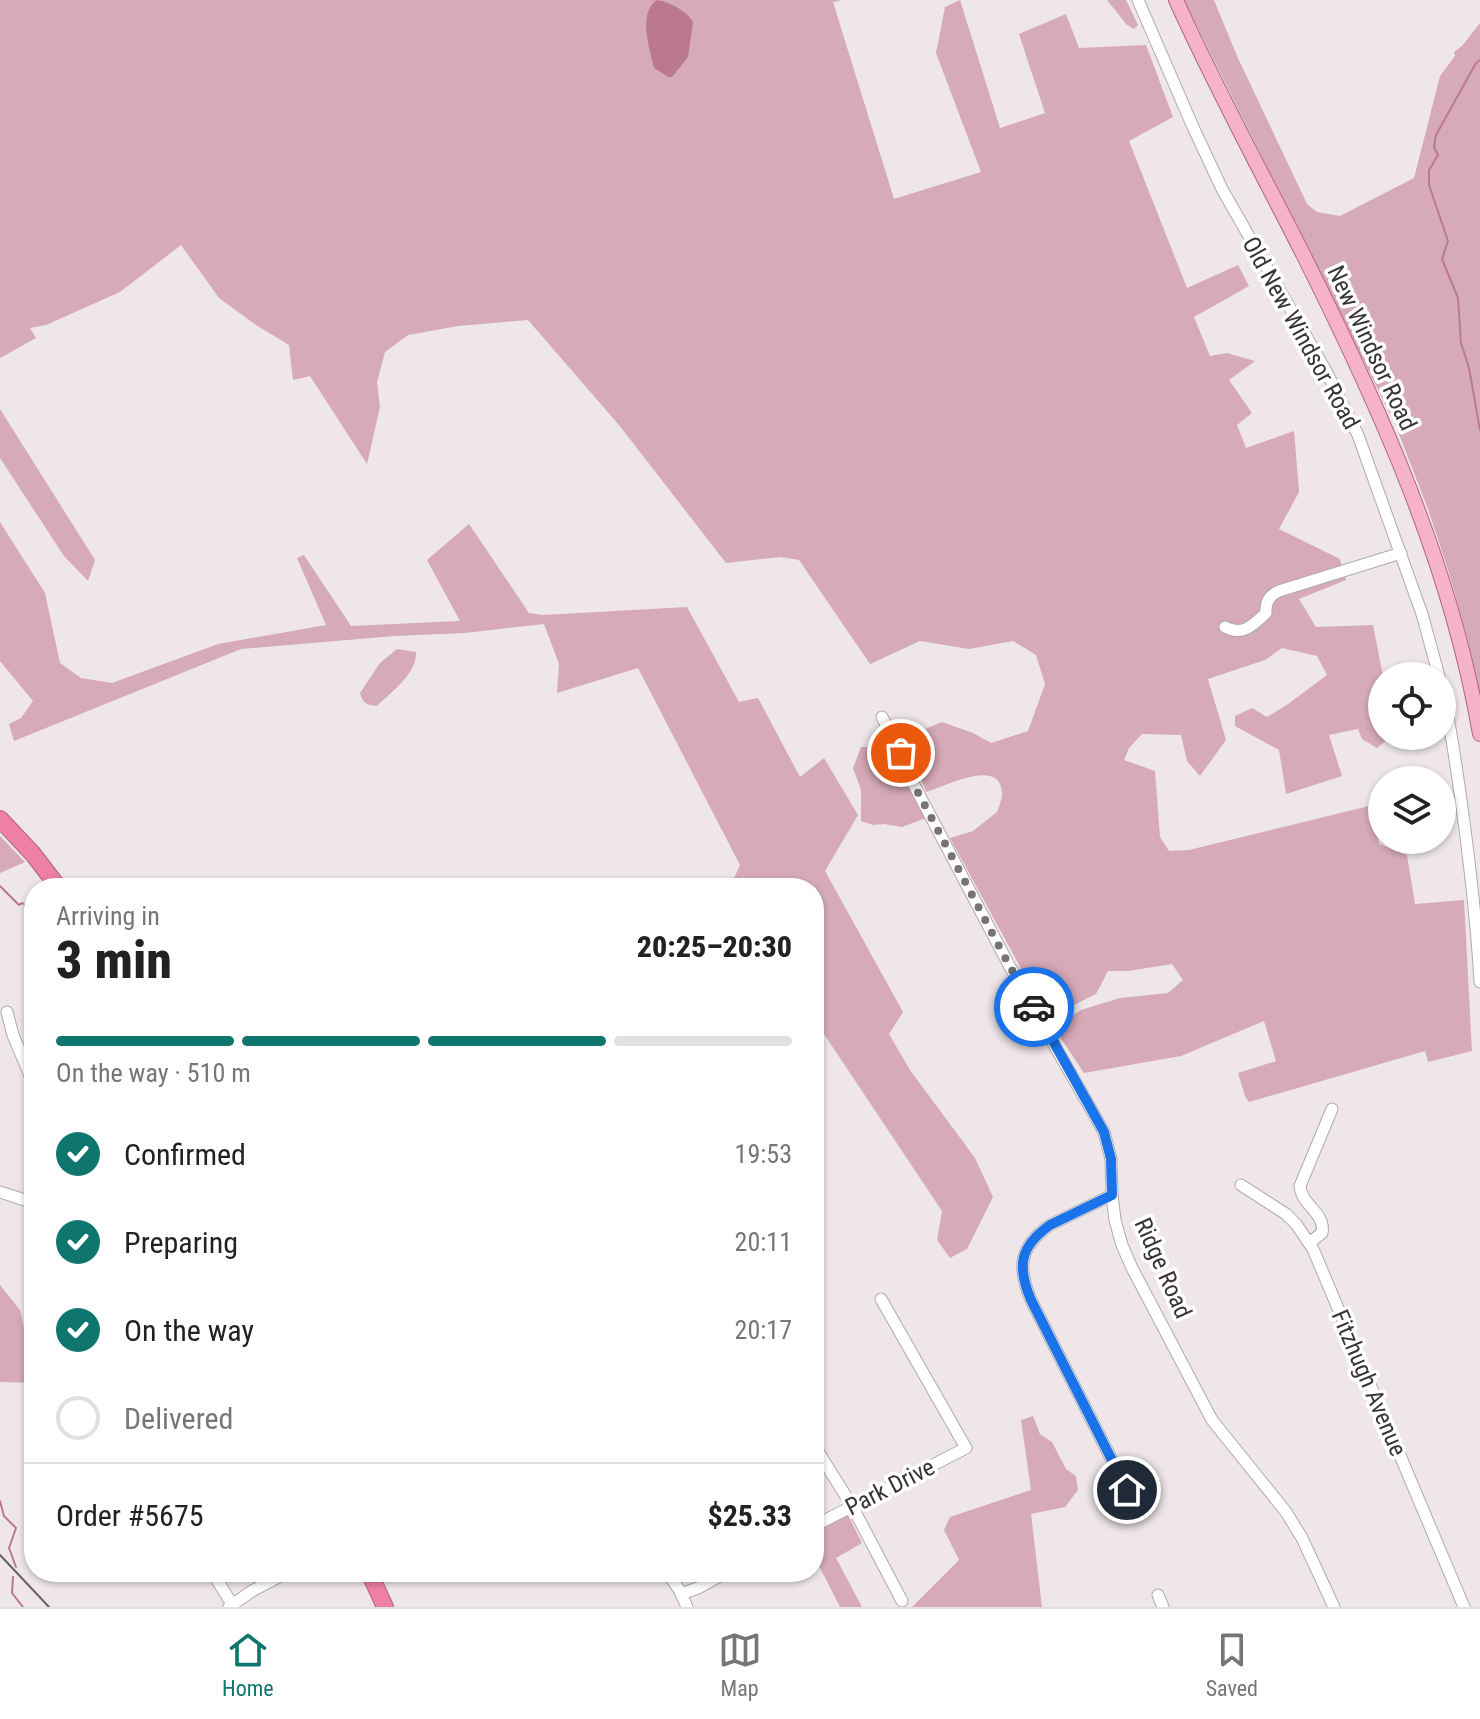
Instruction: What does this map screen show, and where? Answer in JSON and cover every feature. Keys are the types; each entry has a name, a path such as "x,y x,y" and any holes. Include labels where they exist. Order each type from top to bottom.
{"highway":[{"path":"0,819 51,878"},
{"path":"374,1582 385,1607"}],"main road":[{"name":"New Windsor Road","path":"1176,0 1396,451 1447,594 1472,688 1480,734"}],"street":[{"name":"Old New Windsor Road","path":"1138,0 1222,189 1327,373 1358,435 1422,614 1435,662"},
{"path":"1225,627 1236,632 1246,630 1266,613 1270,598 1279,591 1401,553"},
{"name":"Ridge Road","path":"882,717 913,783 1010,967 1104,1132 1111,1159 1115,1220 1125,1253 1192,1384 1220,1431 1286,1512 1305,1543 1334,1607"},
{"path":"1453,750 1470,868 1480,982"},
{"path":"7,1012 24,1061"},
{"path":"1309,1243 1322,1233 1324,1227 1300,1193 1300,1186 1332,1109"},
{"name":"Fitzhugh Avenue","path":"1241,1185 1286,1214 1309,1243 1464,1607"},
{"path":"0,1192 24,1200"},
{"path":"1112,1195 1042,1231 1025,1253 1021,1272 1031,1300 1127,1490"},
{"name":"Park Drive","path":"824,1521 966,1448 881,1299"},
{"path":"824,1461 852,1506 902,1601"},
{"path":"217,1582 230,1606 269,1582"},
{"path":"673,1582 687,1607"},
{"path":"681,1594 709,1582"}],"shaded area":[{"path":"0,0 842,0 833,2 894,199 981,172 936,53 945,7 960,0 1000,128 1045,113 1019,34 1066,14 1079,48 1146,45 1173,117 1129,141 1187,288 1238,265 1249,286 1194,317 1210,356 1227,353 1255,361 1229,380 1252,413 1237,425 1246,448 1294,431 1299,492 1279,529 1340,559 1346,580 1299,599 1316,627 1373,625 1380,662 1368,662 1368,743 1362,739 1358,729 1329,735 1342,776 1286,794 1279,750 1235,726 1235,716 1252,708 1267,717 1327,675 1317,656 1282,648 1265,660 1208,679 1226,740 1200,776 1187,761 1181,735 1142,734 1129,748 1124,760 1155,771 1160,837 1169,851 1189,850 1368,806 1368,854 1407,855 1415,904 1464,900 1472,1051 1428,1062 1425,1051 1249,1102 1238,1073 1276,1061 1264,1021 1181,1056 1084,1073 1054,1028 1081,1010 1120,998 1168,993 1183,980 1172,964 1108,971 1096,994 1048,1018 950,838 973,831 997,812 1002,796 999,783 983,775 926,792 908,742 915,733 942,722 991,743 1028,731 1045,684 1036,655 1013,641 969,649 920,641 870,664 799,560 781,557 726,563 619,425 528,320 458,326 408,335 385,352 377,382 380,407 367,464 310,376 293,380 289,345 219,298 181,245 120,292 46,325 30,328 36,338 0,358"},
{"path":"657,0 678,8 693,22 688,57 672,77 654,68 648,42 646,23 651,6"},
{"path":"1107,0 1126,0 1138,25 1134,29 1127,25"},
{"path":"1184,0 1214,0 1307,204 1317,212 1340,216 1414,178 1440,76 1455,56 1454,52 1480,23 1480,701 1450,576 1395,424"},
{"path":"0,409 95,560 88,581 64,556 0,458"},
{"path":"0,522 45,593 60,663 81,678 112,683 218,644 326,625 297,558 304,555 351,626 460,621 427,560 469,524 529,613 542,615 687,607 739,702 758,698 800,777 824,758 858,815 825,871 903,1012 889,1034 910,1070 975,1158 993,1197 967,1249 950,1258 937,1240 942,1211 824,1034 824,878 734,878 740,865 638,668 557,693 559,664 544,624 465,633 241,649 14,741 9,724 21,718 33,701 0,661"},
{"path":"397,649 416,652 412,668 377,706 366,703 360,693 380,663"},
{"path":"861,747 892,747 926,818 902,827 861,821 861,790 853,768"},
{"path":"0,836 25,862 0,873"},
{"path":"0,1285 20,1310 24,1328 24,1383 0,1382"},
{"path":"1033,1416 1040,1434 1052,1442 1066,1469 1076,1476 1078,1490 1065,1507 1031,1514 1042,1607 912,1607 959,1560 944,1530 950,1517 1031,1490 1021,1420"},
{"path":"848,1515 862,1543 836,1558 862,1607 840,1607 824,1576 824,1528"}],"waterway":[{"path":"1480,60 1436,135 1434,147 1438,155 1429,170 1429,185 1448,241 1442,259 1458,298 1461,343 1469,368 1480,430"},
{"path":"0,886 19,905 24,904"},
{"path":"0,1501 4,1516 16,1528 9,1548 16,1567"},
{"path":"13,1577 12,1593 23,1607"}],"railway":[{"path":"0,1555 24,1580"},
{"path":"25,1582 49,1607"}],"way so far":[{"path":"901,753 913,783 1034,1007"}],"route":[{"path":"1034,1007 1104,1132 1111,1159 1112,1195 1042,1231 1025,1253 1021,1272 1031,1300 1127,1490"}]}
